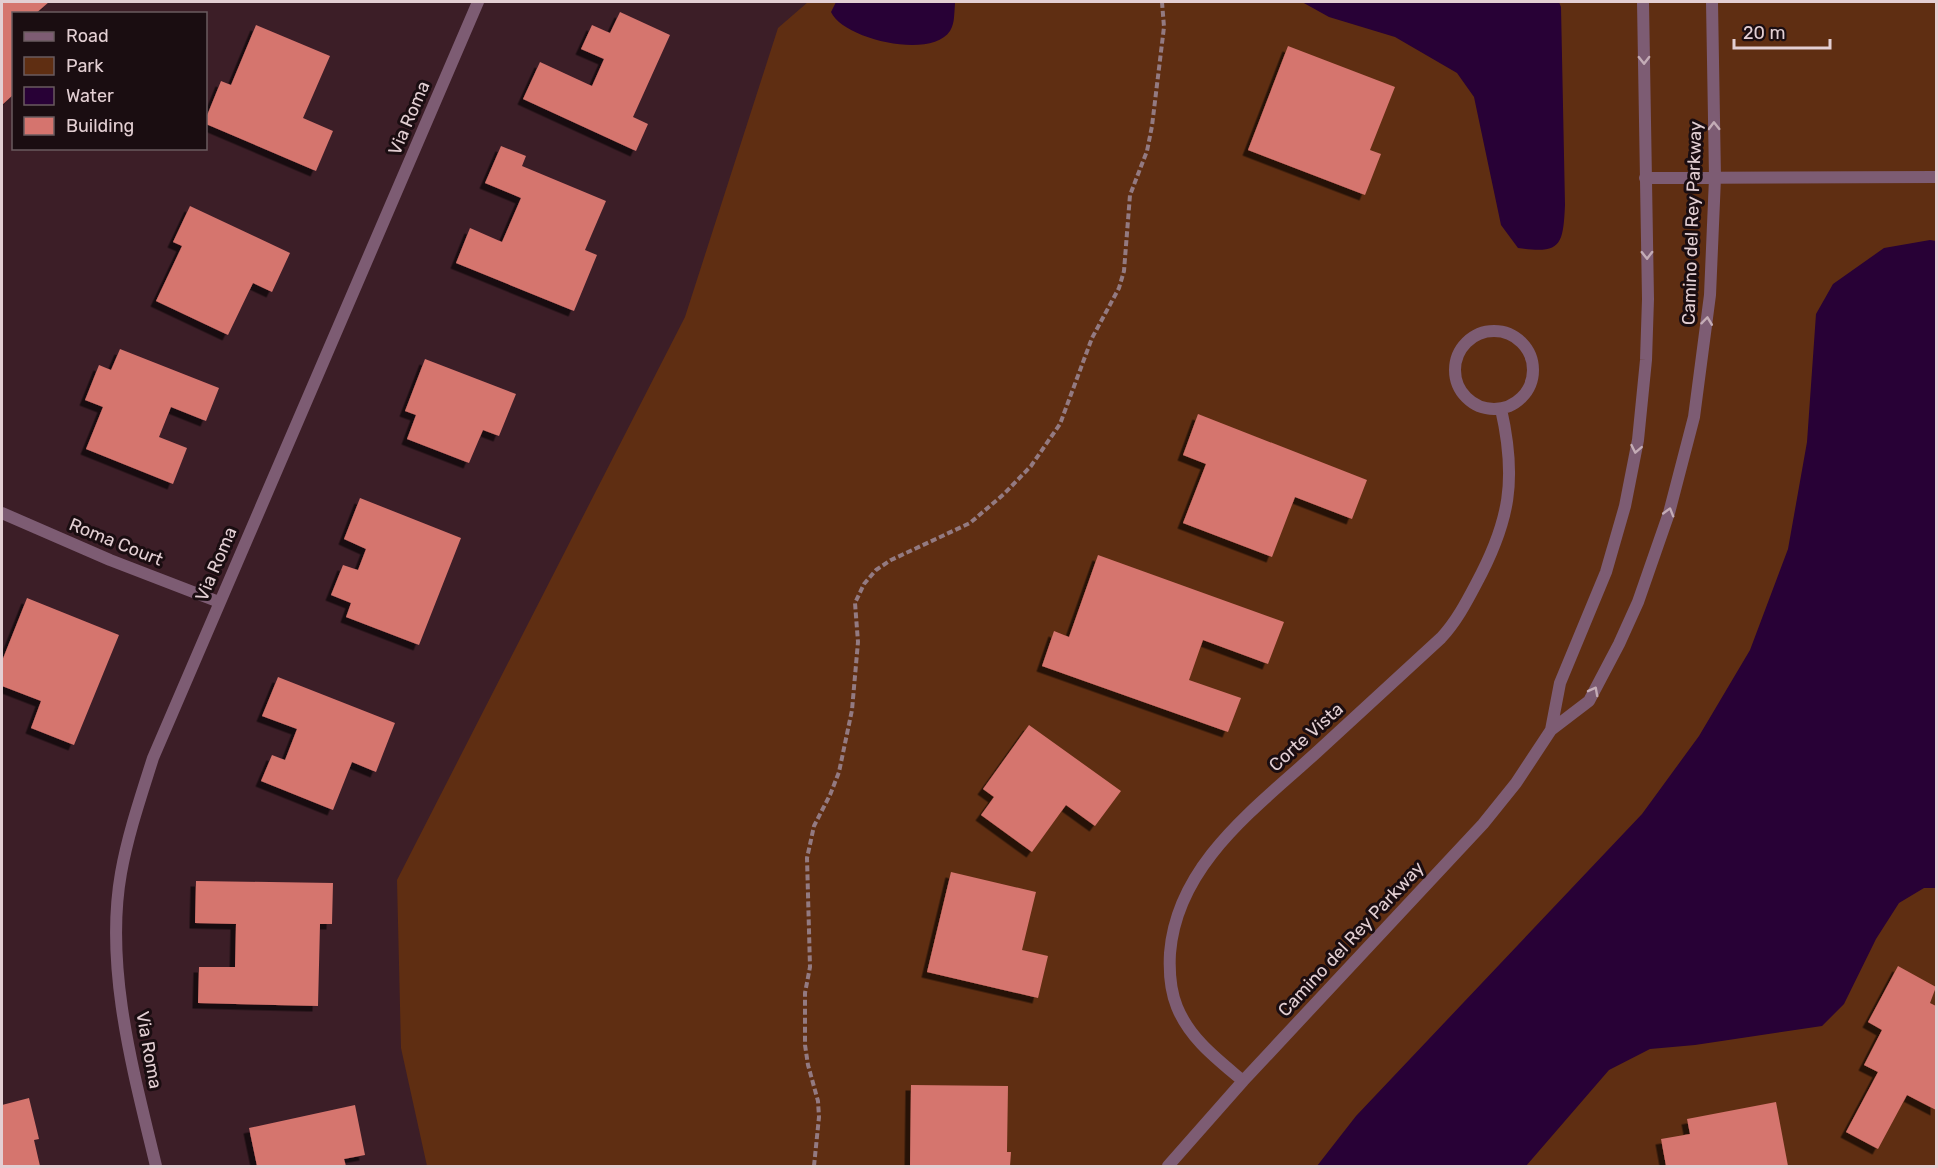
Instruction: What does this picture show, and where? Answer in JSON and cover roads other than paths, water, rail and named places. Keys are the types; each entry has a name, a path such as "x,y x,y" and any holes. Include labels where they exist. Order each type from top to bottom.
{"street":[{"name":"Via Roma","path":"156,1167 132,1066 118,972 117,934 121,873 133,820 153,758 478,2"},
{"name":"Camino del Rey Parkway","path":"1551,730 1560,683 1606,572 1625,506 1638,440 1646,360 1648,299 1643,2"},
{"name":"Camino del Rey Parkway","path":"1168,1167 1243,1081 1484,824 1516,783 1551,730 1589,701 1619,644 1638,602 1669,513 1694,417 1704,351 1710,295 1715,178 1712,2"},
{"path":"1645,178 1936,177"},
{"path":"1487,331 1497,331 1513,336 1526,348 1533,363 1528,389 1517,402 1501,409 1482,408 1474,404 1466,398 1456,382 1455,363 1463,346 1470,339 1487,331"},
{"name":"Corte Vista","path":"1243,1081 1201,1044 1177,1007 1171,987 1170,962 1172,934 1183,901 1196,874 1215,848 1441,639 1452,626 1492,555 1503,522 1507,503 1509,462 1508,442 1501,409"},
{"name":"Roma Court","path":"2,513 110,560 219,602"}],"water":[{"path":"836,2 955,2 954,21 950,31 940,40 907,45 888,42 869,38 839,22 831,12"},
{"path":"1302,2 1559,2 1561,7 1565,205 1563,230 1557,244 1543,250 1518,248 1501,225 1474,97 1457,73 1395,37 1329,17"},
{"path":"1936,241 1936,888 1924,888 1899,903 1876,939 1844,1004 1822,1026 1695,1045 1650,1049 1609,1070 1526,1166 1317,1166 1356,1116 1642,814 1699,736 1750,650 1788,549 1807,442 1816,314 1833,284 1884,248"}]}
